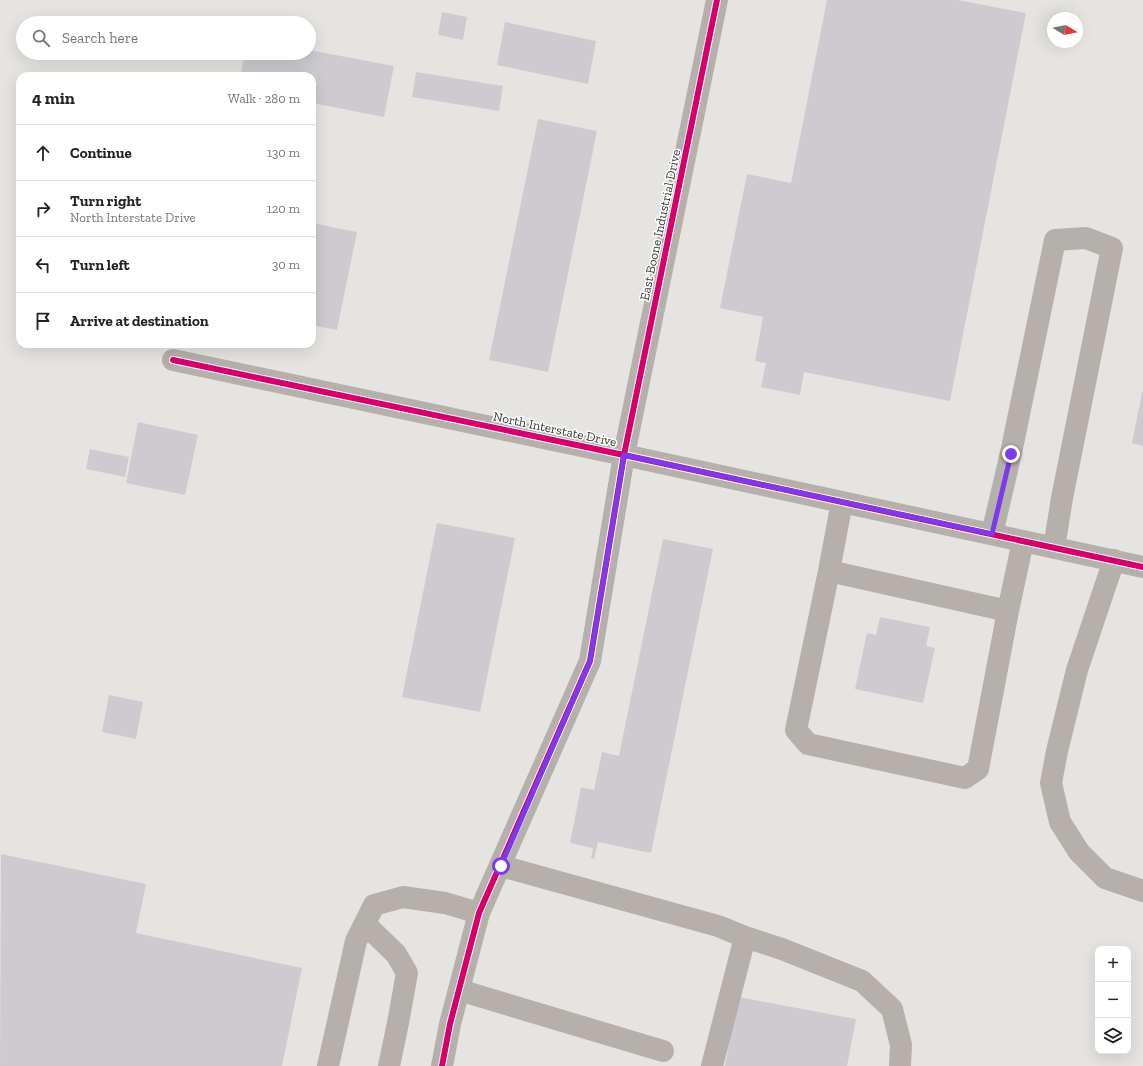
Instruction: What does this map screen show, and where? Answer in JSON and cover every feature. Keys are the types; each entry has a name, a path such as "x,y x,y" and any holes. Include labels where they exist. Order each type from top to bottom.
{"street":[{"name":"East Boone Industrial Drive","path":"442,1066 450,1024 479,914 590,661 624,455 718,0"},
{"path":"992,534 1011,454 1055,240 1086,238 1112,248 1062,498 1054,548"},
{"name":"North Interstate Drive","path":"173,360 624,455 1143,567"},
{"path":"842,502 796,730 808,744 965,778 978,769 1023,541"},
{"path":"1114,560 1077,670 1057,751 1051,783 1060,822 1079,852 1105,878 1143,891"},
{"path":"829,571 1008,611"},
{"path":"501,866 718,926 745,937 782,949 862,981 892,1008 901,1045 900,1066"},
{"path":"328,1066 356,941 374,905 403,898 445,903 479,914"},
{"path":"365,924 396,954 407,973 389,1066"},
{"path":"712,1066 745,937"},
{"path":"459,990 663,1051"}],"building":[{"path":"827,0 958,0 1026,13 950,401 804,372 800,395 761,387 766,363 755,361 763,317 720,308 747,174 791,183"},
{"path":"442,12 467,17 463,40 438,35"},
{"path":"505,22 596,41 588,84 497,65"},
{"path":"316,51 394,66 384,117 316,104 316,72 241,72 243,60 316,60"},
{"path":"416,72 503,86 499,111 412,97"},
{"path":"538,119 597,131 548,372 489,360"},
{"path":"316,224 357,232 337,330 316,326"},
{"path":"1143,392 1143,446 1132,443"},
{"path":"138,422 198,435 185,495 126,483"},
{"path":"90,449 129,457 125,477 86,469"},
{"path":"437,523 515,538 480,712 402,697"},
{"path":"663,539 713,549 651,853 598,842 594,859 591,858 593,848 570,843 581,787 594,790 602,752 619,756"},
{"path":"880,617 930,627 926,646 935,648 923,703 855,689 867,633 876,635"},
{"path":"109,695 143,702 136,739 102,732"},
{"path":"1,854 146,884 136,933 302,968 282,1066 0,1066"},
{"path":"738,997 856,1019 847,1066 725,1066"}],"cycle path":[{"path":"442,1066 450,1024 479,913 590,661 624,455 717,0"},
{"path":"173,360 624,455 1143,567"}],"route":[{"path":"501,866 590,661 624,455 992,534 1011,454"}]}
